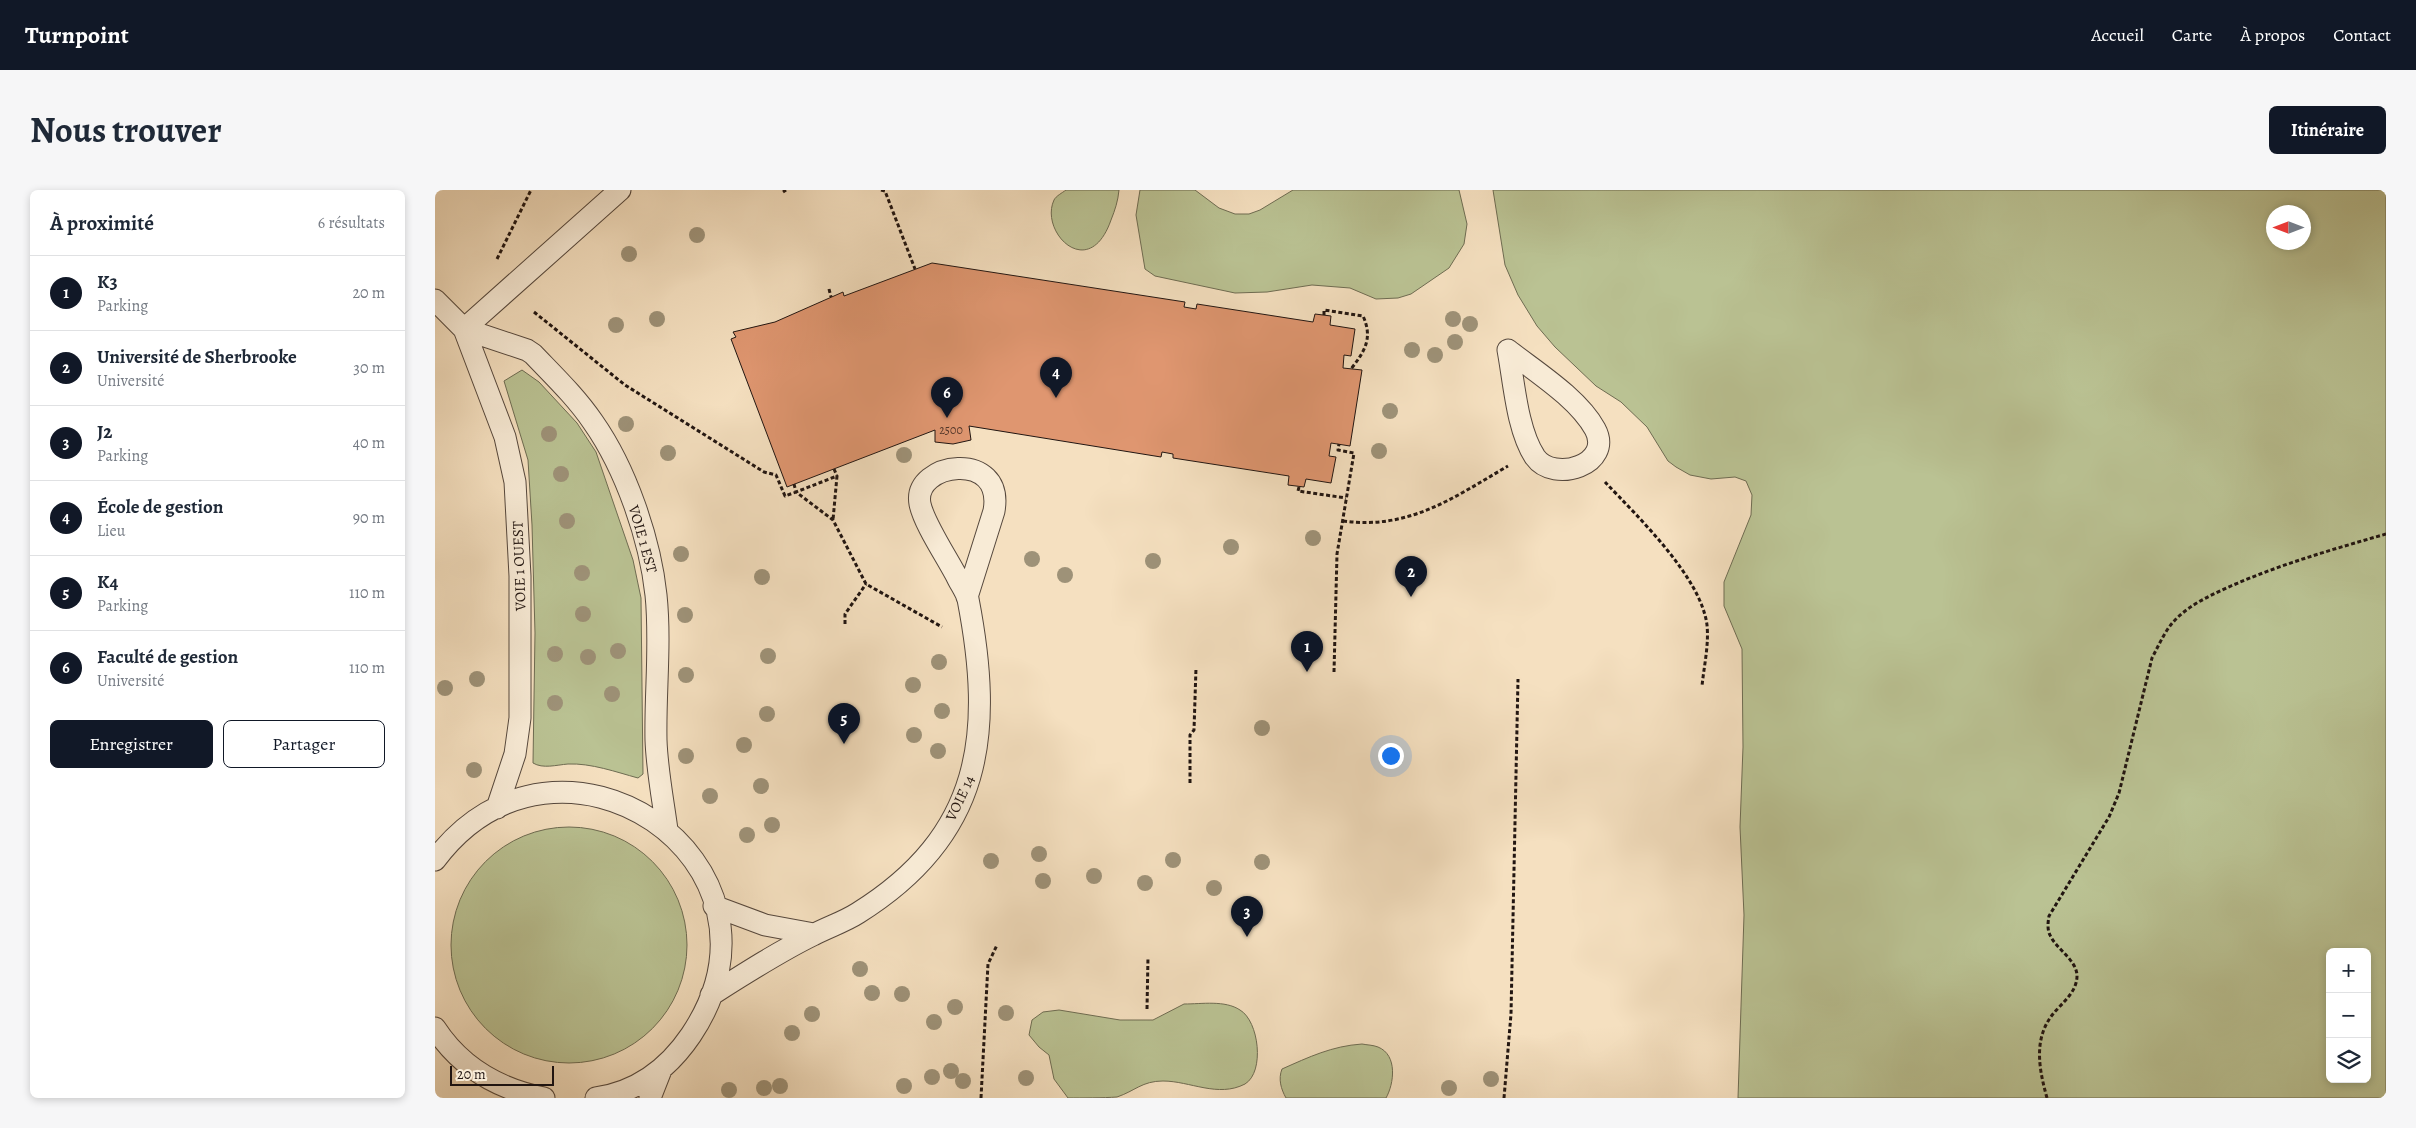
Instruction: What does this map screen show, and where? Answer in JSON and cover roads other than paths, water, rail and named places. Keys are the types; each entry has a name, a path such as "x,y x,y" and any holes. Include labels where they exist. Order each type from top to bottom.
{"lane":[{"path":"435,300 464,329 620,190"},
{"name":"VOIE 1 OUEST","path":"464,329 489,391 509,451 515,482 519,538 522,687 520,725 515,754 497,808"},
{"name":"VOIE 1 EST","path":"464,329 527,350 533,354 593,421 619,470 647,546 655,582 658,620 657,756 667,830"},
{"path":"1508,350 1562,392 1587,418 1596,431 1598,440 1597,449 1585,464 1572,469 1543,466 1531,451 1521,417 1508,350"},
{"name":"VOIE 14","path":"711,995 814,934 857,913 896,886 932,849 961,801 975,762 980,721 979,674 967,597 923,512 920,496 925,482 937,473 961,469 970,469 983,474 993,486 996,497 994,511 967,597"},
{"path":"435,860 457,834 497,808 531,796 580,793 631,806 667,830 695,862 707,885 719,927 717,970 711,995 695,1028 674,1057 661,1070 628,1090 596,1098"},
{"path":"714,906 765,924 814,934"},
{"path":"435,1028 459,1058 486,1078 517,1092 544,1098"},
{"path":"650,1098 661,1070"},
{"path":"486,1078 494,1098"}],"place":[{"name":"École de gestion","path":"1056,398"},
{"name":"Faculté de gestion","path":"947,418"},
{"name":"Université de Sherbrooke","path":"1411,597"},
{"name":"K3","path":"1307,672"},
{"name":"K4","path":"844,744"},
{"name":"J2","path":"1247,937"}]}
